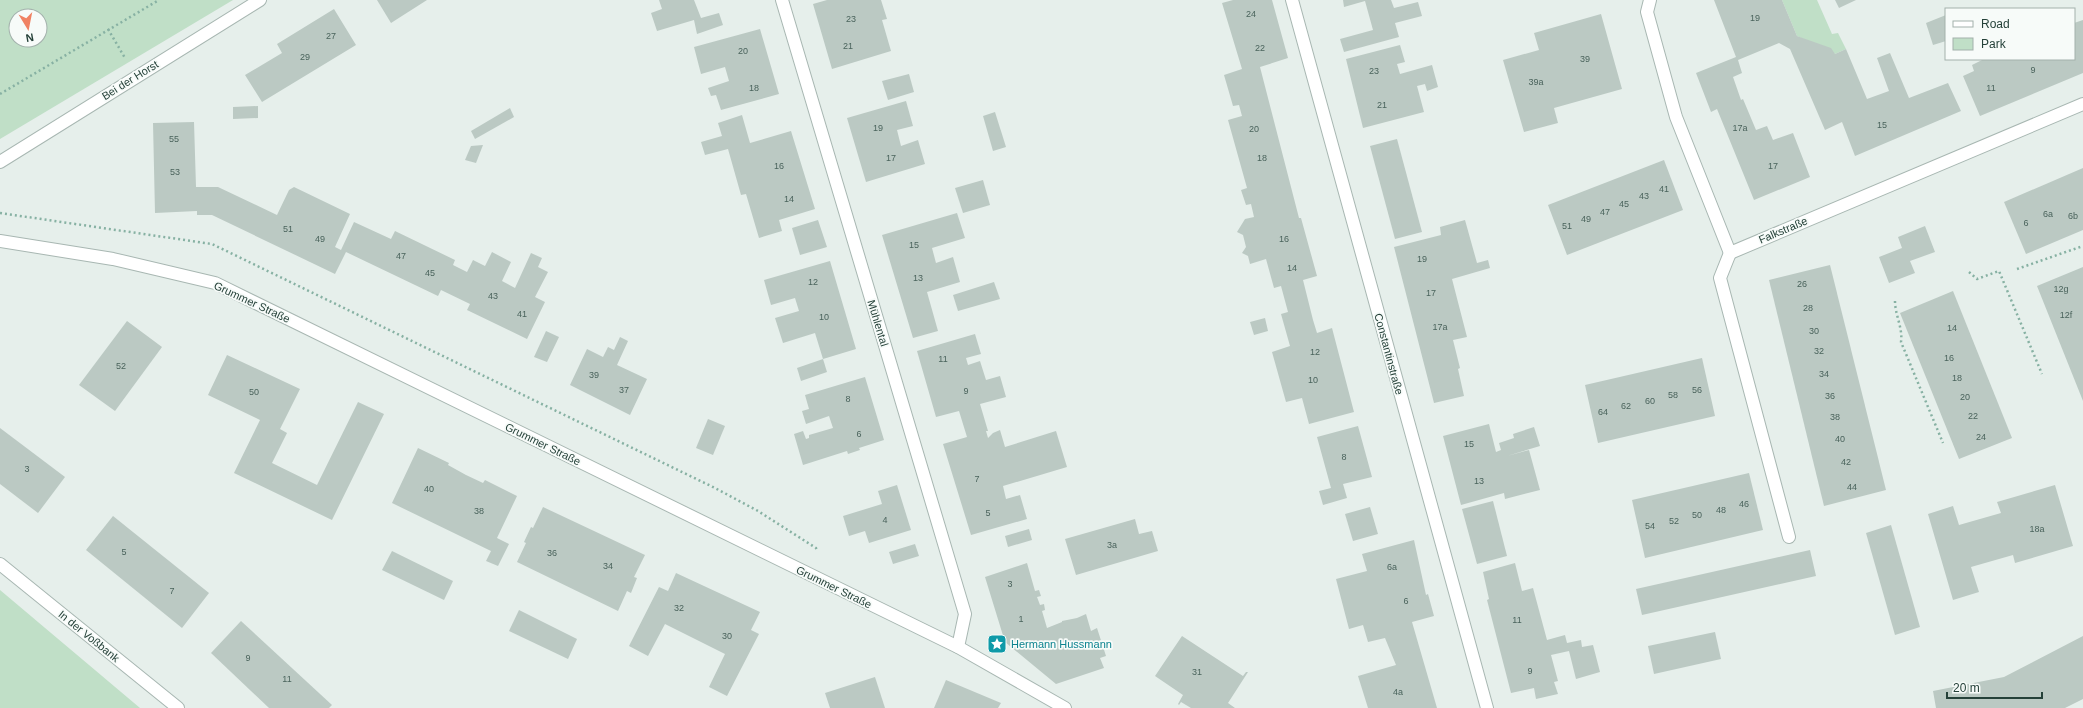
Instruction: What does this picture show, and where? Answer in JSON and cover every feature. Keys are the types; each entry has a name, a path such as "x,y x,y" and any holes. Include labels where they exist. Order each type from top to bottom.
{"street":[{"name":"Bei der Horst","path":"0,162 135,76 260,0"},
{"name":"Mühlental","path":"782,0 965,614 958,647"},
{"name":"Constantinstraße","path":"1292,0 1486,708"},
{"path":"1650,0 1647,12 1676,117 1730,253 1720,278 1789,537"},
{"name":"Falkstraße","path":"1730,253 2083,104"},
{"name":"Grummer Straße","path":"0,241 113,259 215,283 958,647 1065,708"},
{"name":"In der Voßbank","path":"0,564 178,708"}],"path":[{"path":"0,94 159,0"},
{"path":"108,29 135,76"},
{"path":"0,213 212,244 708,485 758,511 816,548 825,582"},
{"path":"2017,269 2083,246"},
{"path":"1969,272 1977,279 1999,272 2042,374"},
{"path":"1895,301 1895,313 1902,334 1901,342 1943,443"}],"green space":[{"path":"0,0 233,0 0,139"},
{"path":"1782,0 1817,0 1832,34 1838,33 1846,49 1835,54 1797,36"},
{"path":"0,590 140,708 0,708"}],"building":[{"path":"377,0 427,0 391,23"},
{"path":"659,0 694,0 701,18 719,13 723,25 697,34 694,20 657,31 651,13 662,9"},
{"path":"827,0 881,0 887,19 882,20 891,51 832,69 813,4"},
{"path":"1233,0 1272,0 1288,58 1260,67 1299,218 1301,218 1317,276 1303,280 1313,320 1317,333 1332,328 1354,412 1309,424 1302,398 1286,402 1272,352 1290,346 1281,314 1288,312 1281,286 1274,288 1266,259 1250,264 1248,256 1242,253 1246,247 1243,235 1237,232 1245,219 1254,217 1251,204 1246,205 1241,190 1247,188 1228,120 1242,116 1239,105 1233,106 1224,75 1242,69 1222,3"},
{"path":"1343,0 1391,0 1394,8 1418,2 1422,16 1395,23 1399,37 1344,52 1340,39 1373,30 1365,1 1344,7"},
{"path":"1714,0 1782,0 1797,36 1831,48 1835,54 1846,49 1867,99 1889,91 1877,58 1890,53 1909,98 1948,83 1961,111 1855,156 1842,122 1825,130 1790,49 1779,43 1738,60 1742,73 1733,77 1741,100 1743,99 1756,130 1767,126 1773,140 1793,133 1810,177 1754,200 1717,109 1711,112 1696,73 1736,57"},
{"path":"1835,0 1856,0 1839,8"},
{"path":"334,9 356,45 262,102 245,75 282,53 277,44"},
{"path":"1601,14 1622,89 1554,108 1558,123 1524,132 1503,60 1539,50 1534,33"},
{"path":"1945,15 1945,41 1933,45 1926,23"},
{"path":"2083,20 2083,73 1980,116 1963,76 1974,71 1972,65 1982,60 2075,60 2075,23"},
{"path":"760,29 779,94 721,110 716,95 711,96 708,88 729,81 725,67 701,74 694,47"},
{"path":"1400,45 1405,62 1397,64 1400,74 1432,65 1438,87 1427,91 1425,84 1417,86 1424,112 1363,128 1346,59"},
{"path":"909,74 914,92 888,100 882,81"},
{"path":"906,101 913,126 897,130 901,146 918,140 925,164 866,182 847,118"},
{"path":"258,106 258,118 233,119 233,107"},
{"path":"510,108 514,117 475,139 471,131"},
{"path":"995,112 1006,147 993,151 983,116"},
{"path":"742,115 750,143 791,131 815,209 779,220 782,231 759,238 746,194 741,195 728,149 705,155 701,142 722,136 718,123"},
{"path":"194,122 196,187 218,187 277,215 289,190 294,187 350,214 335,247 341,250 354,222 391,239 395,231 455,260 453,265 467,272 473,260 485,266 492,252 511,262 502,281 515,288 531,253 542,258 538,267 548,272 535,297 545,302 527,339 467,310 470,304 441,290 438,296 346,252 335,274 212,215 197,215 197,211 155,213 153,123"},
{"path":"1397,139 1422,232 1395,239 1370,146"},
{"path":"483,145 476,163 465,160 471,146"},
{"path":"1664,160 1683,210 1567,255 1548,205"},
{"path":"2083,168 2083,230 2026,254 2004,202"},
{"path":"983,180 990,205 963,213 955,188"},
{"path":"957,213 965,238 932,248 936,263 953,257 960,282 927,292 938,331 913,338 882,235"},
{"path":"818,220 827,247 800,255 792,228"},
{"path":"1465,220 1477,263 1488,260 1490,268 1452,279 1467,337 1453,340 1460,368 1458,369 1464,396 1434,403 1394,247 1441,235 1440,227"},
{"path":"1925,226 1935,252 1910,261 1915,273 1889,283 1879,257 1902,248 1898,237"},
{"path":"830,261 856,349 823,359 815,333 783,343 775,318 799,311 795,298 771,305 764,280"},
{"path":"1830,265 1886,490 1824,506 1769,280"},
{"path":"2083,267 2083,401 2037,286"},
{"path":"994,282 1000,299 958,311 953,295"},
{"path":"1953,291 2012,438 1959,459 1900,313"},
{"path":"1265,318 1268,331 1254,335 1250,322"},
{"path":"127,321 162,347 115,411 79,385"},
{"path":"546,331 559,337 547,362 534,357"},
{"path":"975,334 981,354 966,358 968,365 980,361 986,380 1000,376 1006,397 980,404 988,431 986,431 988,438 993,433 1000,430 1005,447 1056,431 1067,467 1003,486 1006,499 1020,495 1027,519 971,535 943,444 967,437 959,411 936,417 917,351"},
{"path":"620,337 628,341 617,365 647,379 630,415 570,385 587,349 603,357 608,347 614,350"},
{"path":"227,355 300,389 280,429 287,433 272,463 317,485 358,402 384,414 332,520 234,473 260,420 208,395"},
{"path":"1702,358 1715,416 1598,443 1585,385"},
{"path":"823,359 827,372 801,381 797,368"},
{"path":"865,377 884,440 859,448 860,450 848,454 847,451 803,465 794,434 803,431 806,439 809,438 809,435 833,428 829,416 806,424 802,411 809,409 805,395"},
{"path":"708,419 725,426 713,455 696,448"},
{"path":"1489,424 1496,452 1501,450 1499,443 1514,438 1513,434 1534,427 1540,446 1507,456 1529,450 1540,490 1505,499 1504,493 1461,505 1443,436"},
{"path":"1358,426 1372,477 1343,484 1347,498 1323,505 1319,491 1331,488 1317,437"},
{"path":"0,428 65,477 38,513 0,484"},
{"path":"418,448 449,463 448,465 466,475 483,483 485,480 517,496 497,538 509,544 498,566 486,561 491,551 392,503"},
{"path":"1749,473 1763,530 1645,558 1632,500"},
{"path":"897,485 911,530 869,543 865,531 849,536 843,516 882,504 878,491"},
{"path":"2055,485 2073,546 2015,563 2013,555 1971,567 1979,592 1953,600 1928,514 1953,506 1959,525 2001,513 1997,502"},
{"path":"1493,501 1507,556 1477,564 1462,509"},
{"path":"543,507 645,555 634,577 637,578 631,593 627,591 618,611 517,562 526,543 524,542 531,527 533,528"},
{"path":"1370,507 1378,534 1353,541 1345,514"},
{"path":"113,516 209,593 182,628 86,550"},
{"path":"1135,519 1139,534 1152,531 1158,551 1076,575 1065,539"},
{"path":"1891,525 1920,627 1895,635 1866,533"},
{"path":"1029,529 1032,540 1008,547 1005,536"},
{"path":"1414,540 1426,595 1428,594 1434,616 1412,622 1437,708 1368,708 1358,676 1396,665 1385,638 1368,642 1363,625 1349,629 1336,579 1367,571 1362,554"},
{"path":"915,544 919,556 893,564 889,552"},
{"path":"1810,550 1816,576 1642,615 1636,589"},
{"path":"392,551 453,581 444,600 382,570"},
{"path":"1027,563 1035,591 1039,590 1041,596 1037,597 1040,605 1044,604 1045,610 1042,611 1047,628 1062,621 1077,618 1086,614 1091,631 1097,628 1106,656 1100,658 1104,668 1056,684 1005,642 985,577"},
{"path":"1515,563 1522,591 1533,588 1547,640 1565,635 1567,643 1581,640 1582,647 1593,645 1600,672 1576,679 1569,651 1551,655 1558,681 1554,682 1558,694 1536,699 1534,688 1511,693 1487,600 1489,599 1483,572"},
{"path":"676,573 760,612 751,630 759,634 727,696 709,687 725,654 665,624 648,656 629,646 659,587 668,591"},
{"path":"519,610 577,639 568,659 509,631"},
{"path":"241,621 332,705 329,708 269,708 211,653"},
{"path":"1715,632 1721,659 1654,674 1648,646"},
{"path":"1182,636 1243,676 1246,672 1248,672 1228,703 1235,708 1191,708 1181,702 1179,705 1178,704 1183,695 1155,676"},
{"path":"2083,636 2083,699 2065,708 1936,708 1933,691 2004,677"},
{"path":"875,677 885,708 830,708 825,693"},
{"path":"946,680 1001,703 998,708 934,708"}],"place":[{"name":"Hermann Hussmann","path":"997,644"}]}
